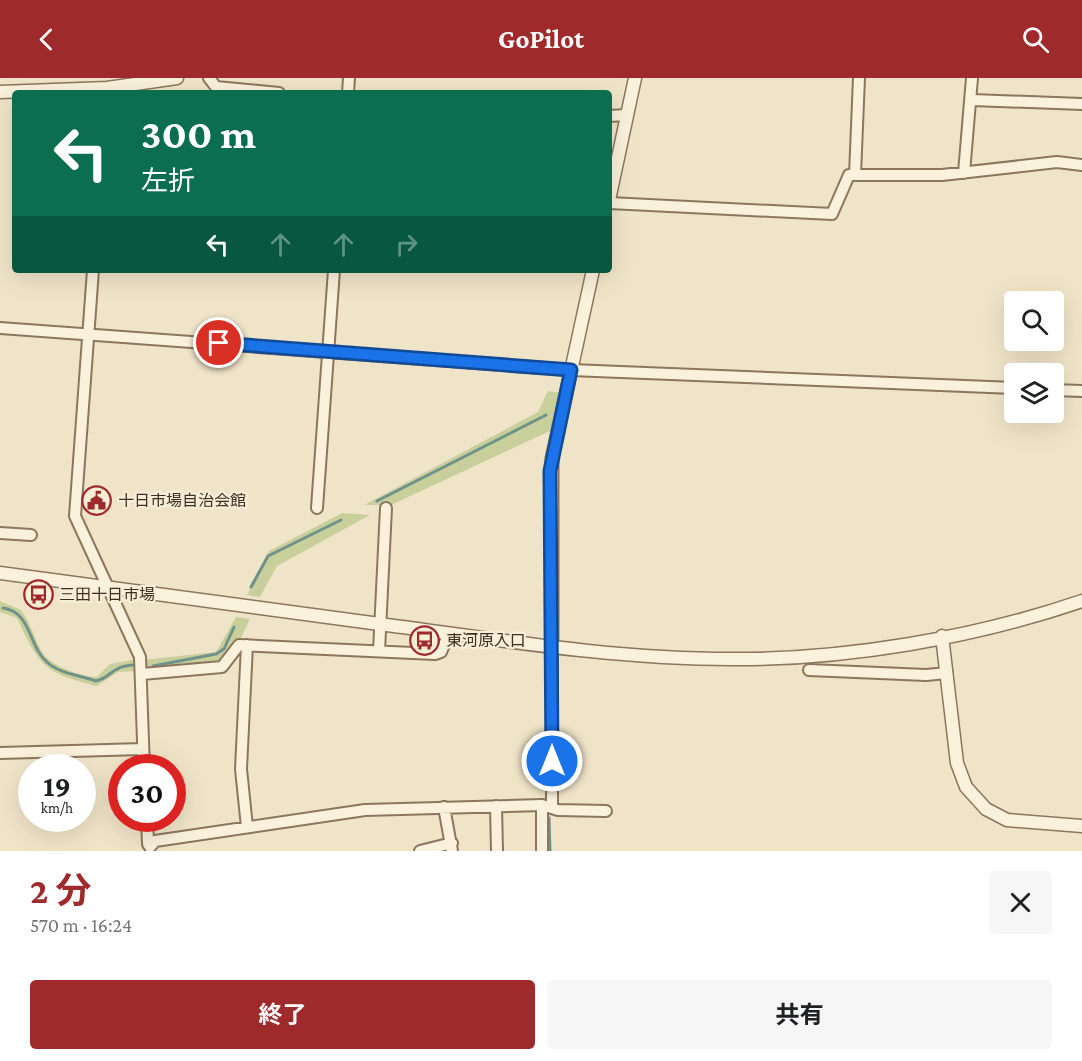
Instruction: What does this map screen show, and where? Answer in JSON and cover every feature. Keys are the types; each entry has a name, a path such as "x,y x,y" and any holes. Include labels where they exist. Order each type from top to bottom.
{"street":[{"path":"36,90 107,86 177,78"},
{"path":"209,78 216,87 248,90"},
{"path":"612,187 635,78"},
{"path":"855,175 859,78"},
{"path":"964,173 972,100 972,78"},
{"path":"972,100 1082,104"},
{"path":"612,116 627,115"},
{"path":"612,201 832,214 849,175 887,177 964,173 1057,162 1082,165"},
{"path":"93,273 75,516 140,657 144,754"},
{"path":"316,508 334,273"},
{"path":"542,851 547,807 552,648 550,471 592,273"},
{"path":"0,328 571,370 1004,388"},
{"path":"1064,390 1082,391"},
{"path":"378,651 386,508"},
{"path":"0,533 31,536"},
{"path":"0,573 552,648 657,657 748,659 833,653 942,636 1009,622 1082,601"},
{"path":"142,674 222,667 238,645 435,654 441,652 449,633"},
{"path":"942,636 959,769 974,798 986,809 1007,820 1082,826"},
{"path":"247,645 241,769 247,827"},
{"path":"809,670 926,675 947,673"},
{"path":"0,753 144,749"},
{"path":"149,849 155,841 365,810 496,806 606,811"},
{"path":"496,806 496,851"},
{"path":"420,851 452,847 444,807"},
{"path":"148,832 149,849"}],"green space":[{"path":"548,391 561,393 552,430 391,505 364,505 538,412"},
{"path":"342,513 370,515 277,566 260,597 247,595 269,551"},
{"path":"0,601 21,610 42,652 59,666 75,673 97,677 110,664 137,659 139,671 118,672 97,686 65,677 45,665 38,657 17,618 0,612"},
{"path":"236,617 250,619 239,642 220,663 144,673 142,660 216,652"}],"waterway":[{"path":"377,501 546,415"},
{"path":"251,587 268,556 341,520"},
{"path":"3,608 19,616 42,656 58,669 96,681 120,668 134,665"},
{"path":"153,666 216,654 224,649 234,627"},
{"path":"549,818 550,851"}],"place":[{"name":"十日市場自治会館","path":"97,500"},
{"name":"三田十日市場","path":"38,594"},
{"name":"東河原入口","path":"425,640"}],"route":[{"path":"219,343 571,370 550,471 552,761"}]}
